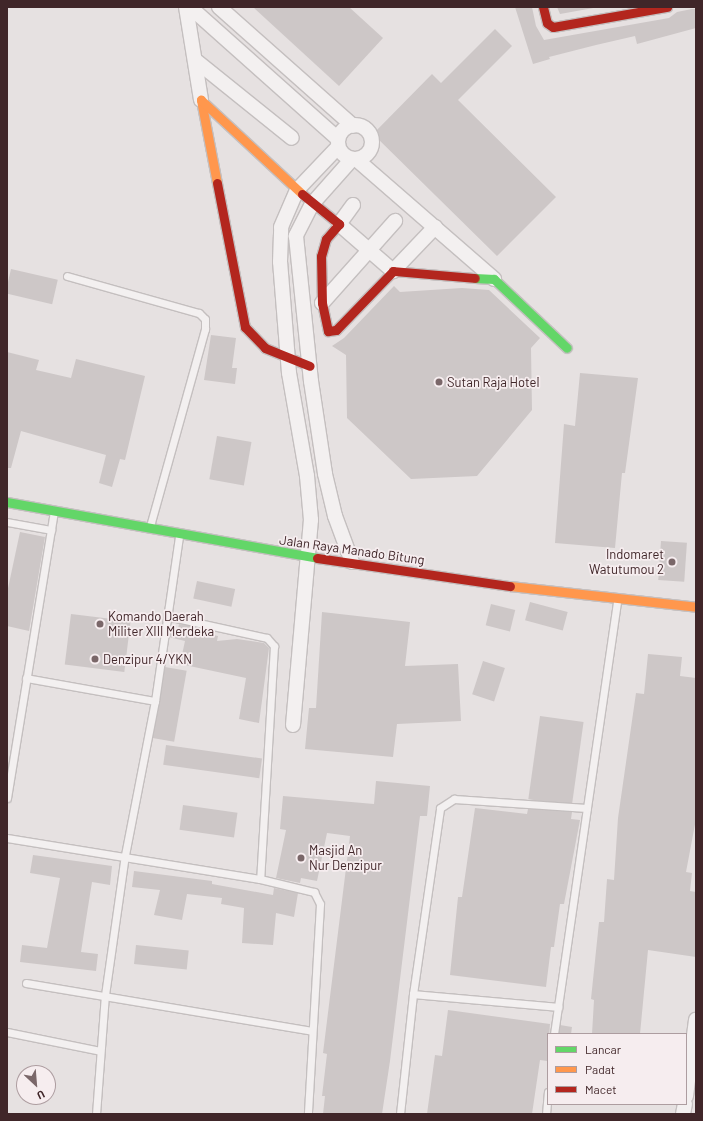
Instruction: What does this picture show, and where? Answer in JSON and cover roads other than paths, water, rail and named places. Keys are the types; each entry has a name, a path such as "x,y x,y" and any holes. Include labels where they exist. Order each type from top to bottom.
{"main road":[{"path":"543,7 547,23 553,27 605,11 666,7"},
{"path":"201,100 312,204 339,224 323,246 322,303 328,331 334,332 393,271 494,279 567,348"},
{"path":"201,100 245,327 250,335 265,348 310,366"},
{"name":"Jalan Raya Manado Bitung","path":"7,502 308,557 352,562 501,585 696,607"}],"street":[{"path":"189,7 201,100"},
{"path":"189,7 338,143 342,154 354,159 494,279"},
{"path":"219,7 353,126 367,131 371,145 363,157 354,159 312,204 296,236 310,366 325,474 335,516 352,562"},
{"path":"195,60 292,138"},
{"path":"293,726 311,520 307,476 288,357 280,262 281,227 297,190 338,143 346,128 353,126"},
{"path":"354,205 339,224 393,271 435,227"},
{"path":"322,303 368,249 395,221"},
{"path":"687,1092 692,1072 696,1020"}],"lane":[{"path":"67,276 199,313 205,319 205,329 150,529"},
{"path":"7,798 54,511"},
{"path":"7,522 51,530"},
{"path":"96,1114 105,995 125,855 155,701 180,534"},
{"path":"554,1033 618,597"},
{"path":"167,616 267,638 274,646 260,879"},
{"path":"26,678 155,701"},
{"path":"400,1114 412,994 440,808 454,799 587,808"},
{"path":"7,838 125,855 309,888 317,896 320,904 308,1114"},
{"path":"26,982 312,1031"},
{"path":"412,994 558,1007"},
{"path":"7,1032 100,1051"},
{"path":"546,1114 547,1103"}],"place":[{"name":"Sutan Raja Hotel","path":"439,382"},
{"name":"Indomaret Watutumou 2","path":"672,562"},
{"name":"Komando Daerah Militer XIII Merdeka","path":"100,624"},
{"name":"Denzipur 4/YKN","path":"95,659"},
{"name":"Masjid An Nur Denzipur","path":"301,858"}]}
